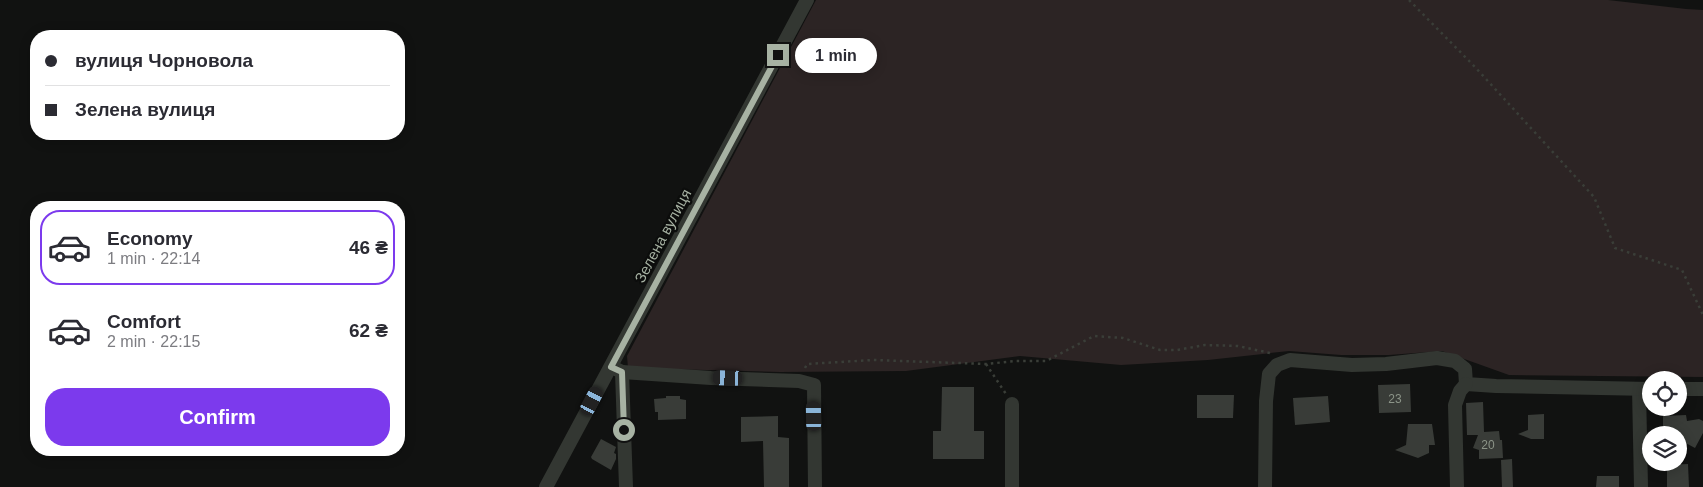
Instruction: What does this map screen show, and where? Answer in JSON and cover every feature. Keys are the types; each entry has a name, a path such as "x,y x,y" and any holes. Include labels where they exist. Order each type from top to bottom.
{"street":[{"name":"Зелена вулиця","path":"546,487 617,370 807,0"},
{"path":"1265,487 1266,401 1269,374 1277,365 1290,360 1352,365 1386,364 1437,358 1454,360 1464,369 1466,384 1460,391 1455,405 1457,487"},
{"path":"626,487 617,370 711,378 799,381 814,385 815,487"},
{"path":"1466,384 1642,389"},
{"path":"1687,389 1703,389"},
{"path":"1012,404 1012,487"},
{"path":"1641,487 1644,416"}],"path":[{"path":"1408,0 1475,67 1594,197 1615,248 1682,270 1703,315"},
{"path":"799,381 807,364 873,360 986,364 1046,361 1094,336 1123,338 1160,350 1177,350 1205,346 1238,346 1290,360"},
{"path":"986,364 1012,404"}],"shaded area":[{"path":"816,0 1608,0 1703,10 1703,377 1687,377 1687,371 1642,371 1642,376 1509,375 1442,351 1389,355 1341,355 1289,351 1208,360 1121,365 1020,356 906,371 780,372 628,368 627,356"}],"building":[{"path":"1410,384 1411,412 1379,413 1378,385"},
{"path":"942,387 974,387 974,431 984,431 984,459 933,459 933,431 941,431"},
{"path":"1197,395 1234,395 1233,418 1197,418"},
{"path":"666,396 680,396 680,399 686,400 686,419 658,420 654,399 666,398"},
{"path":"1328,396 1330,422 1295,425 1293,398"},
{"path":"1483,402 1484,432 1499,431 1500,440 1502,440 1503,458 1479,459 1479,450 1473,448 1478,435 1467,435 1466,403"},
{"path":"1544,414 1544,439 1531,439 1518,434 1528,430 1528,415"},
{"path":"778,416 778,437 789,438 789,487 764,487 763,441 741,442 741,417"},
{"path":"1663,416 1686,416 1687,421 1699,419 1703,421 1703,433 1695,448 1687,444 1687,426 1663,426"},
{"path":"1408,424 1432,424 1435,445 1429,445 1429,453 1418,458 1395,450 1406,445"},
{"path":"601,439 616,447 614,453 616,454 616,459 611,470 591,457"},
{"path":"1512,459 1513,487 1502,487 1501,460"},
{"path":"1687,464 1689,487 1667,487 1667,471 1687,471"},
{"path":"1597,476 1619,476 1619,487 1596,487"}],"route":[{"path":"624,430 622,372 611,367 778,55"}]}
